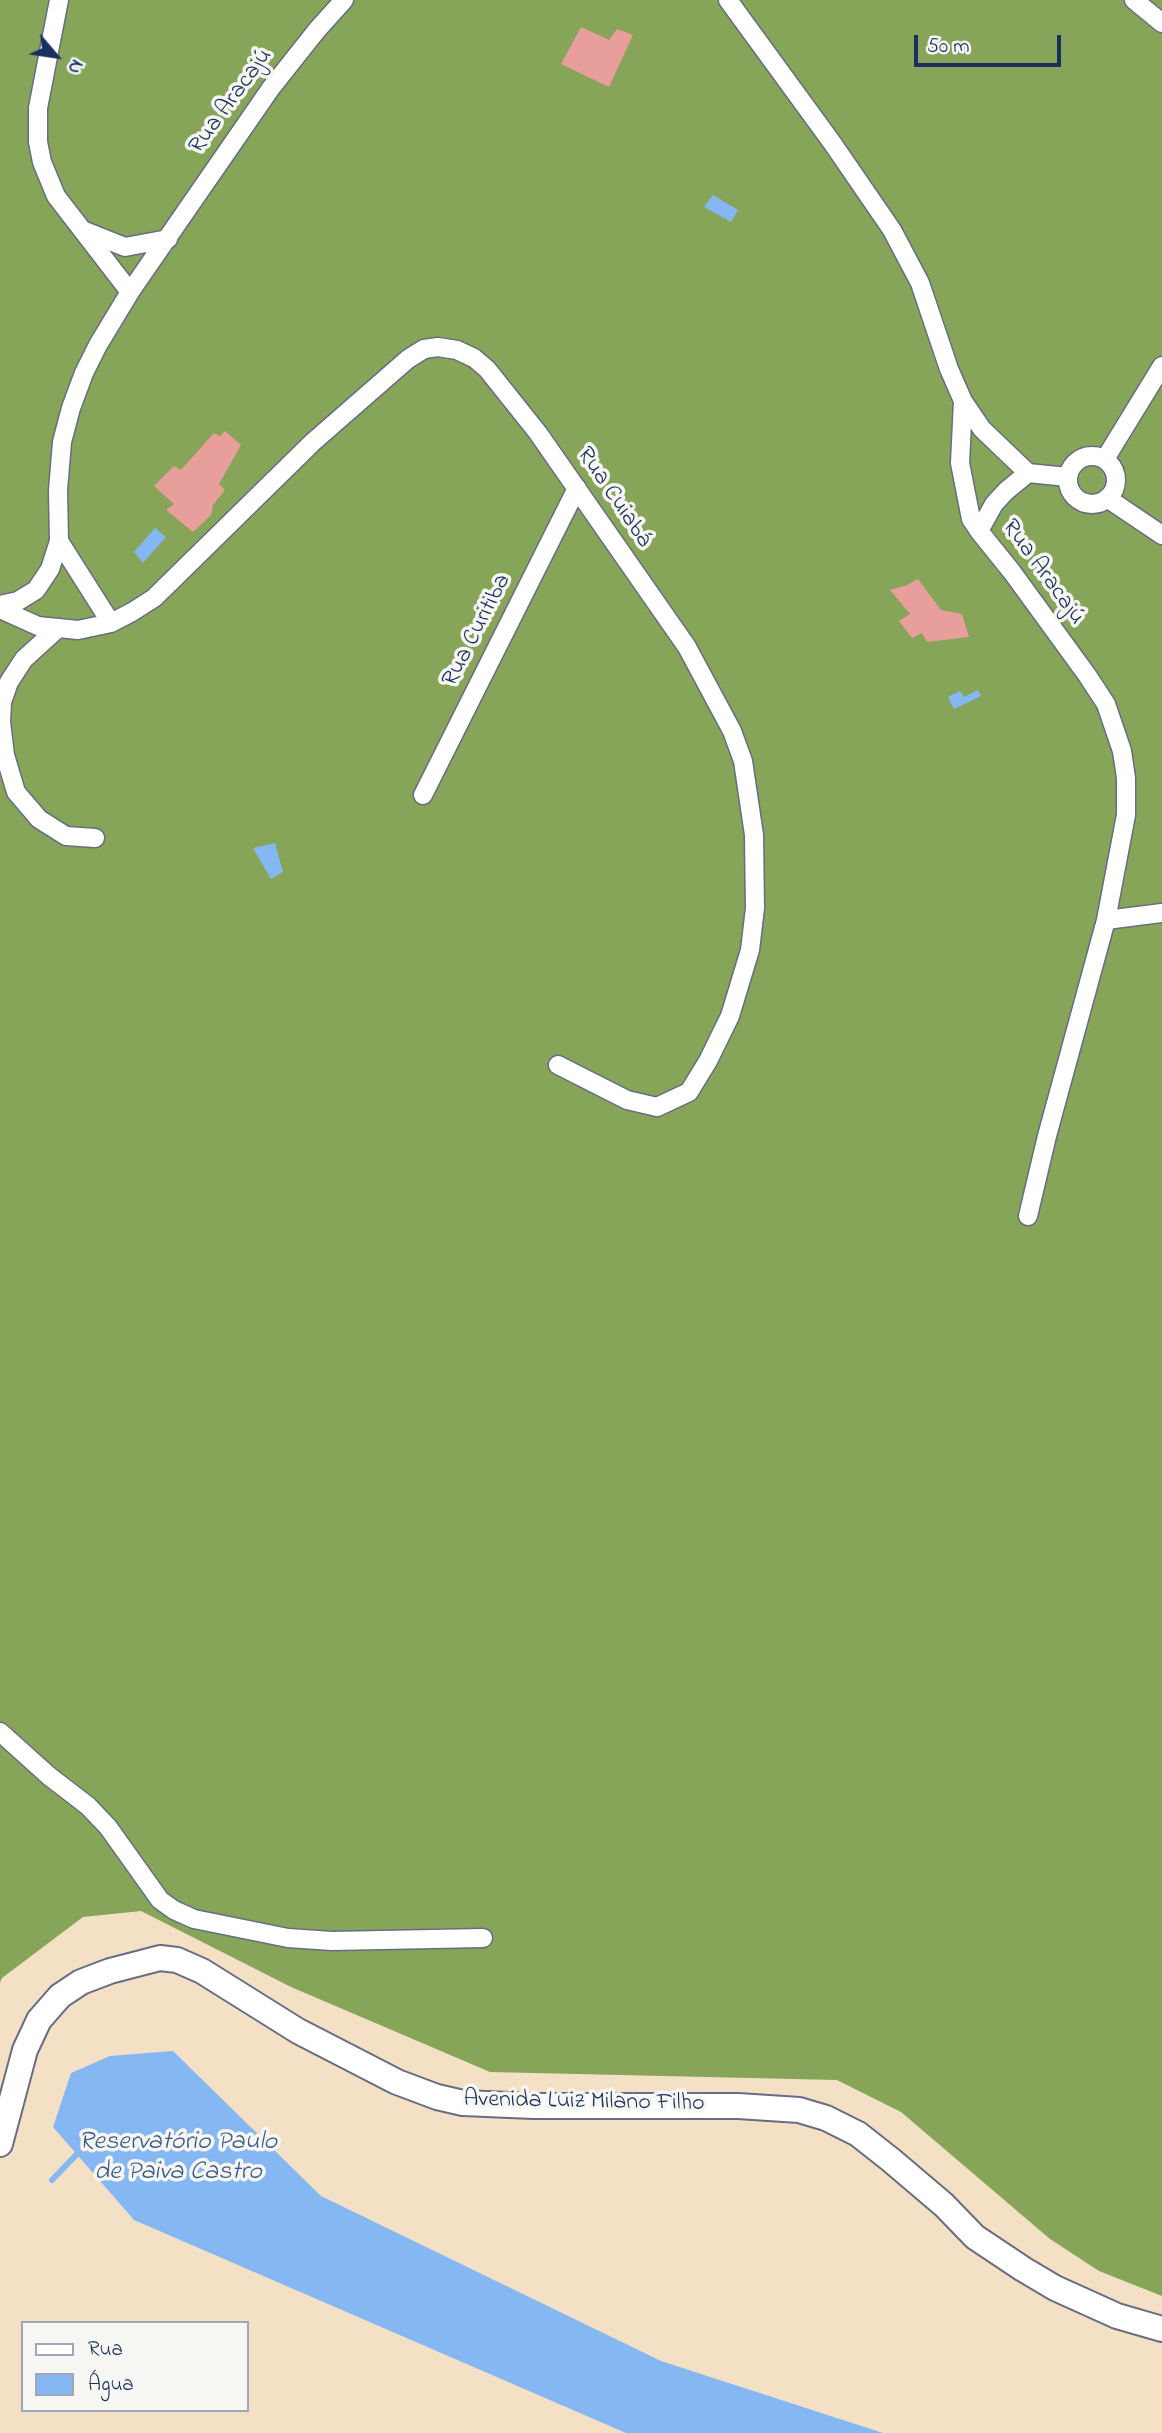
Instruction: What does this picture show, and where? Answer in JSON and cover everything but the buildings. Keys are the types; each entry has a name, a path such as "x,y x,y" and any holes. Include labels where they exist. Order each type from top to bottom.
{"main road":[{"name":"Avenida Luiz Milano Filho","path":"0,2144 25,2050 39,2020 60,1996 81,1982 110,1971 160,1958 177,1960 202,1971 298,2031 397,2082 437,2097 463,2103 533,2106 738,2105 799,2110 826,2118 858,2134 944,2206 975,2236 1023,2269 1055,2288 1117,2316 1162,2329"}],"street":[{"path":"59,0 38,108 38,142 49,182 56,196 130,292"},
{"name":"Rua Aracajú","path":"59,541 58,490 62,442 71,408 93,354 130,292 271,88 344,0"},
{"path":"728,0 892,230 920,283 949,369 963,401 982,429 1028,473 1068,477"},
{"path":"1134,0 1162,23"},
{"path":"82,230 116,246 125,247 168,239"},
{"name":"Rua Cuiabá","path":"0,607 38,626 57,629 78,630 111,623 154,598 313,443 408,359 424,349 438,347 457,350 481,363 538,433 687,647 732,731 743,761 754,835 755,908 750,950 730,1016 689,1092 657,1107 627,1100 558,1065"},
{"path":"1105,459 1162,366"},
{"path":"963,401 960,463 971,519 978,531"},
{"path":"1089,456 1105,459 1115,470 1117,478 1112,493 1100,502 1084,503 1072,493 1068,477 1075,463 1082,458 1089,456"},
{"name":"Rua Aracajú","path":"1028,473 994,504 978,531 1012,572 1105,704 1122,751 1126,778 1126,815 1106,920 1028,1216"},
{"name":"Rua Curitiba","path":"423,794 577,488"},
{"path":"1107,498 1162,535"},
{"path":"0,607 18,601 36,590 50,569 59,541"},
{"path":"59,541 111,623"},
{"path":"57,629 24,659 9,682 2,702 1,722 5,755 16,792 39,819 65,836 95,838"},
{"path":"1106,920 1162,913"},
{"path":"0,1732 108,1827 160,1900 194,1919 288,1938 332,1941 483,1938"}],"green space":[{"path":"0,0 1162,0 1162,2296 1099,2271 1050,2239 901,2112 837,2080 490,2072 291,1987 141,1911 83,1917 2,1978 0,1983"}],"water":[{"path":"713,195 738,210 731,222 704,207"},
{"path":"155,528 166,537 143,563 134,552"},
{"path":"978,690 981,696 954,709 948,697 960,691 964,697"},
{"path":"275,843 283,872 271,879 253,848"},
{"name":"Reservatório Paulo de Paiva Castro","path":"173,2051 321,2196 661,2361 883,2433 626,2433 134,2220 53,2127 71,2073 110,2056"}],"waterway":[{"path":"52,2180 77,2154 85,2153"}]}
